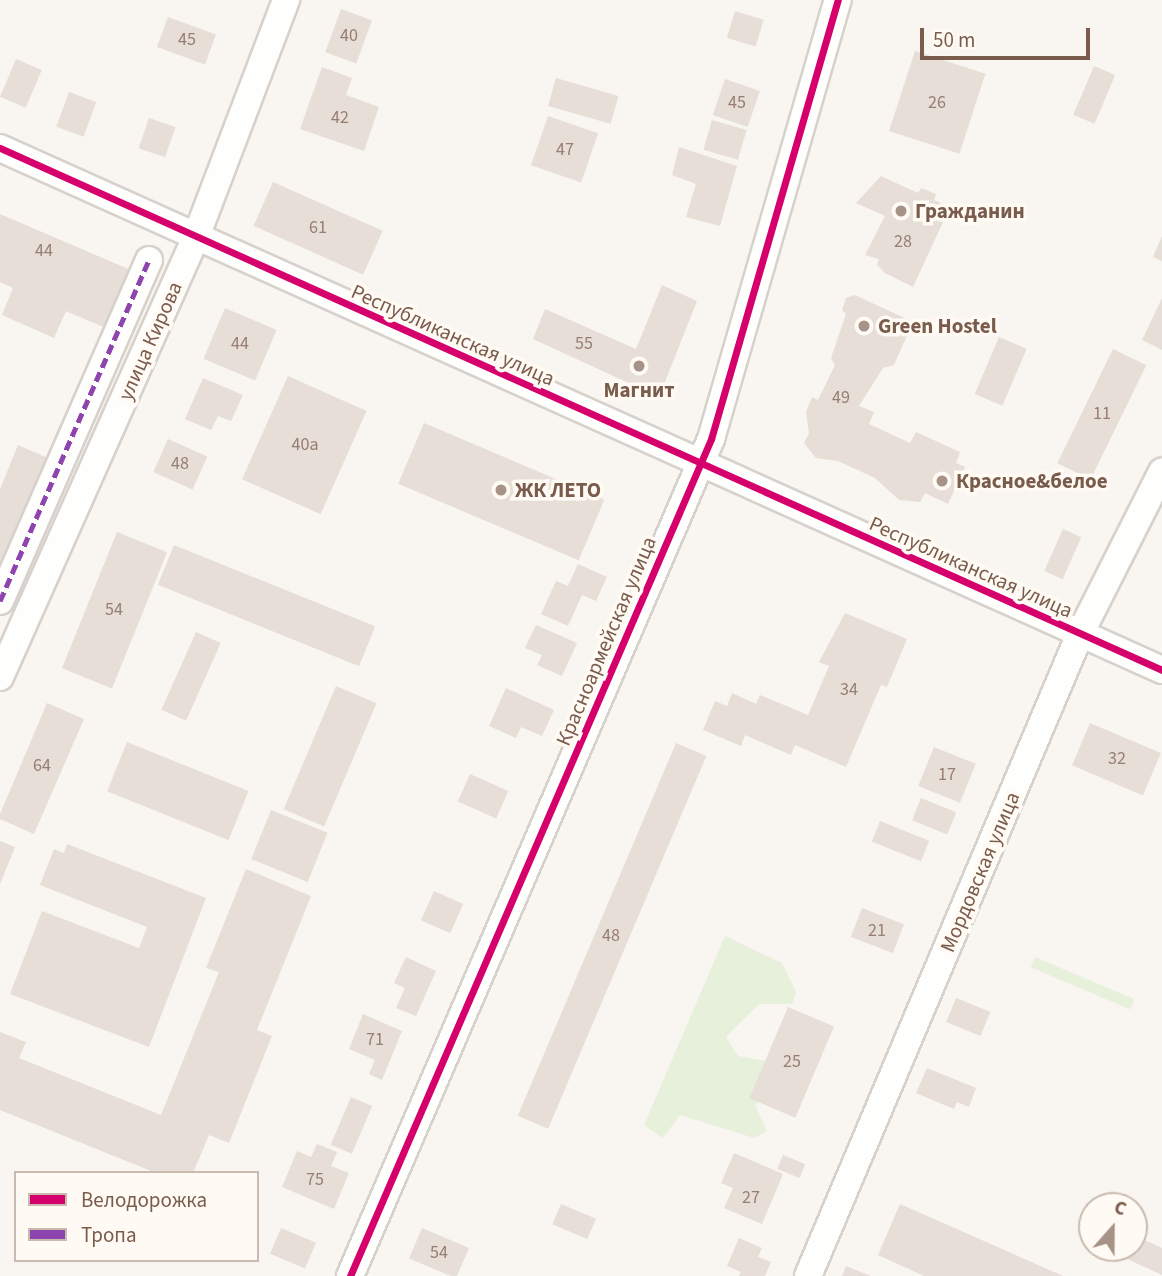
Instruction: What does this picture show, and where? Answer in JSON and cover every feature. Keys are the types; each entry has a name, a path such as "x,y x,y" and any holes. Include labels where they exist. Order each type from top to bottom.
{"street":[{"name":"улица Кирова","path":"0,677 196,237 286,0"},
{"name":"Красноармейская улица","path":"350,1276 700,467 838,0"},
{"name":"Республиканская улица","path":"0,148 700,467 1162,670"},
{"path":"0,601 149,260"},
{"name":"Мордовская улица","path":"808,1276 1080,634 1162,472"}],"green space":[{"path":"725,936 782,963 796,992 792,1004 759,1004 726,1037 738,1056 767,1061 775,1088 755,1105 767,1131 754,1138 680,1115 663,1138 644,1125"},
{"path":"1035,957 1134,999 1130,1009 1031,967"}],"building":[{"path":"341,9 372,20 356,64 325,52"},
{"path":"735,11 764,20 756,47 727,38"},
{"path":"168,17 216,34 205,65 157,47"},
{"path":"915,51 985,74 959,154 889,131"},
{"path":"16,59 42,70 26,108 0,97"},
{"path":"1094,66 1115,75 1094,124 1073,115"},
{"path":"322,67 352,78 346,95 379,107 364,151 300,129"},
{"path":"556,78 618,96 610,124 548,106"},
{"path":"725,79 760,91 748,127 713,115"},
{"path":"69,92 96,102 84,137 56,127"},
{"path":"548,116 598,133 581,182 531,165"},
{"path":"149,118 175,127 165,157 139,148"},
{"path":"712,120 747,130 738,160 703,150"},
{"path":"679,147 737,166 720,226 686,217 696,184 672,175"},
{"path":"881,176 918,193 921,188 936,194 934,200 950,207 913,287 885,273 877,265 879,259 865,255 885,216 856,203"},
{"path":"273,182 383,231 363,275 253,226"},
{"path":"0,214 140,274 115,332 66,311 54,338 2,315 13,288 0,282"},
{"path":"1162,236 1162,261 1153,257"},
{"path":"662,285 697,301 659,397 533,339 545,309 636,349"},
{"path":"855,295 913,322 894,365 883,368 859,406 874,412 869,424 910,443 916,432 960,452 956,463 965,467 948,504 925,493 920,502 899,500 875,478 838,461 816,458 804,443 809,433 806,412 812,397 818,400 835,365 831,358 846,314 842,310 846,298"},
{"path":"1162,298 1162,350 1142,340"},
{"path":"225,308 277,330 255,381 204,359"},
{"path":"999,337 1027,349 1002,406 975,394"},
{"path":"1113,349 1146,365 1091,479 1057,463"},
{"path":"288,376 367,411 321,514 242,479"},
{"path":"203,378 243,395 231,421 218,416 211,430 185,419"},
{"name":"ЖК ЛЕТО","path":"424,423 604,500 579,560 398,484"},
{"path":"168,439 207,456 193,489 153,472"},
{"path":"18,445 57,462 0,599 0,489"},
{"path":"1063,529 1081,537 1063,579 1044,571"},
{"path":"117,532 167,552 112,689 62,668"},
{"path":"174,545 375,626 359,666 158,585"},
{"path":"578,564 607,577 596,601 582,595 568,626 541,614 556,581 568,586"},
{"path":"845,613 907,639 887,687 881,685 846,767 795,745 791,755 745,735 741,746 703,730 715,701 727,706 732,693 756,704 760,695 808,715 829,666 819,662"},
{"path":"536,625 577,643 562,676 537,665 542,655 525,648"},
{"path":"196,632 221,643 186,721 161,710"},
{"path":"336,686 377,703 324,827 284,809"},
{"path":"506,688 554,710 542,736 521,727 516,738 489,726"},
{"path":"47,703 84,719 34,834 0,819 0,814"},
{"path":"1090,723 1161,753 1143,795 1072,765"},
{"path":"127,742 248,791 229,840 107,791"},
{"path":"676,743 706,756 548,1129 518,1116"},
{"path":"934,747 976,764 960,803 918,786"},
{"path":"470,774 508,791 496,818 458,801"},
{"path":"921,798 956,812 947,834 912,820"},
{"path":"271,810 328,833 308,882 251,859"},
{"path":"880,821 929,841 921,861 872,841"},
{"path":"0,841 15,847 0,884"},
{"path":"67,844 206,898 149,1047 10,994 42,911 139,948 147,927 40,885 54,849 64,853"},
{"path":"246,869 311,896 257,1030 272,1036 229,1143 209,1135 194,1171 151,1171 0,1110 0,1032 26,1042 19,1058 161,1115 219,972 206,968"},
{"path":"434,891 463,904 450,933 421,920"},
{"path":"862,908 904,924 893,953 851,937"},
{"path":"406,957 436,971 416,1016 396,1008 405,988 394,983"},
{"path":"956,998 990,1012 981,1036 946,1022"},
{"path":"788,1007 834,1027 795,1118 749,1098"},
{"path":"363,1014 402,1031 382,1080 369,1074 375,1060 349,1049"},
{"path":"927,1068 976,1088 969,1107 957,1102 954,1109 916,1093"},
{"path":"351,1097 372,1106 352,1154 331,1145"},
{"path":"317,1144 337,1152 331,1166 349,1173 334,1209 282,1187 297,1151 311,1157"},
{"path":"734,1153 783,1174 762,1224 724,1208 733,1188 721,1183"},
{"path":"783,1155 805,1164 800,1178 777,1169"},
{"path":"561,1204 596,1219 587,1239 552,1224"},
{"path":"900,1204 1063,1276 924,1276 878,1255"},
{"path":"281,1228 316,1243 305,1269 270,1254"},
{"path":"422,1228 469,1248 457,1276 451,1276 409,1258"},
{"path":"739,1238 762,1248 758,1257 771,1262 765,1276 739,1276 741,1272 727,1266"},
{"path":"1148,1242 1162,1248 1162,1275 1134,1262 1148,1262"},
{"path":"846,1266 871,1276 842,1276"}],"marked path":[{"path":"0,601 149,260"}],"cycle path":[{"path":"350,1276 711,439 838,0"},
{"path":"0,148 1162,670"}],"place":[{"name":"Гражданин","path":"901,211"},
{"name":"Green Hostel","path":"864,326"},
{"name":"Магнит","path":"639,366"},
{"name":"Красное&белое","path":"942,481"},
{"name":"ЖК ЛЕТО","path":"501,490"}]}
